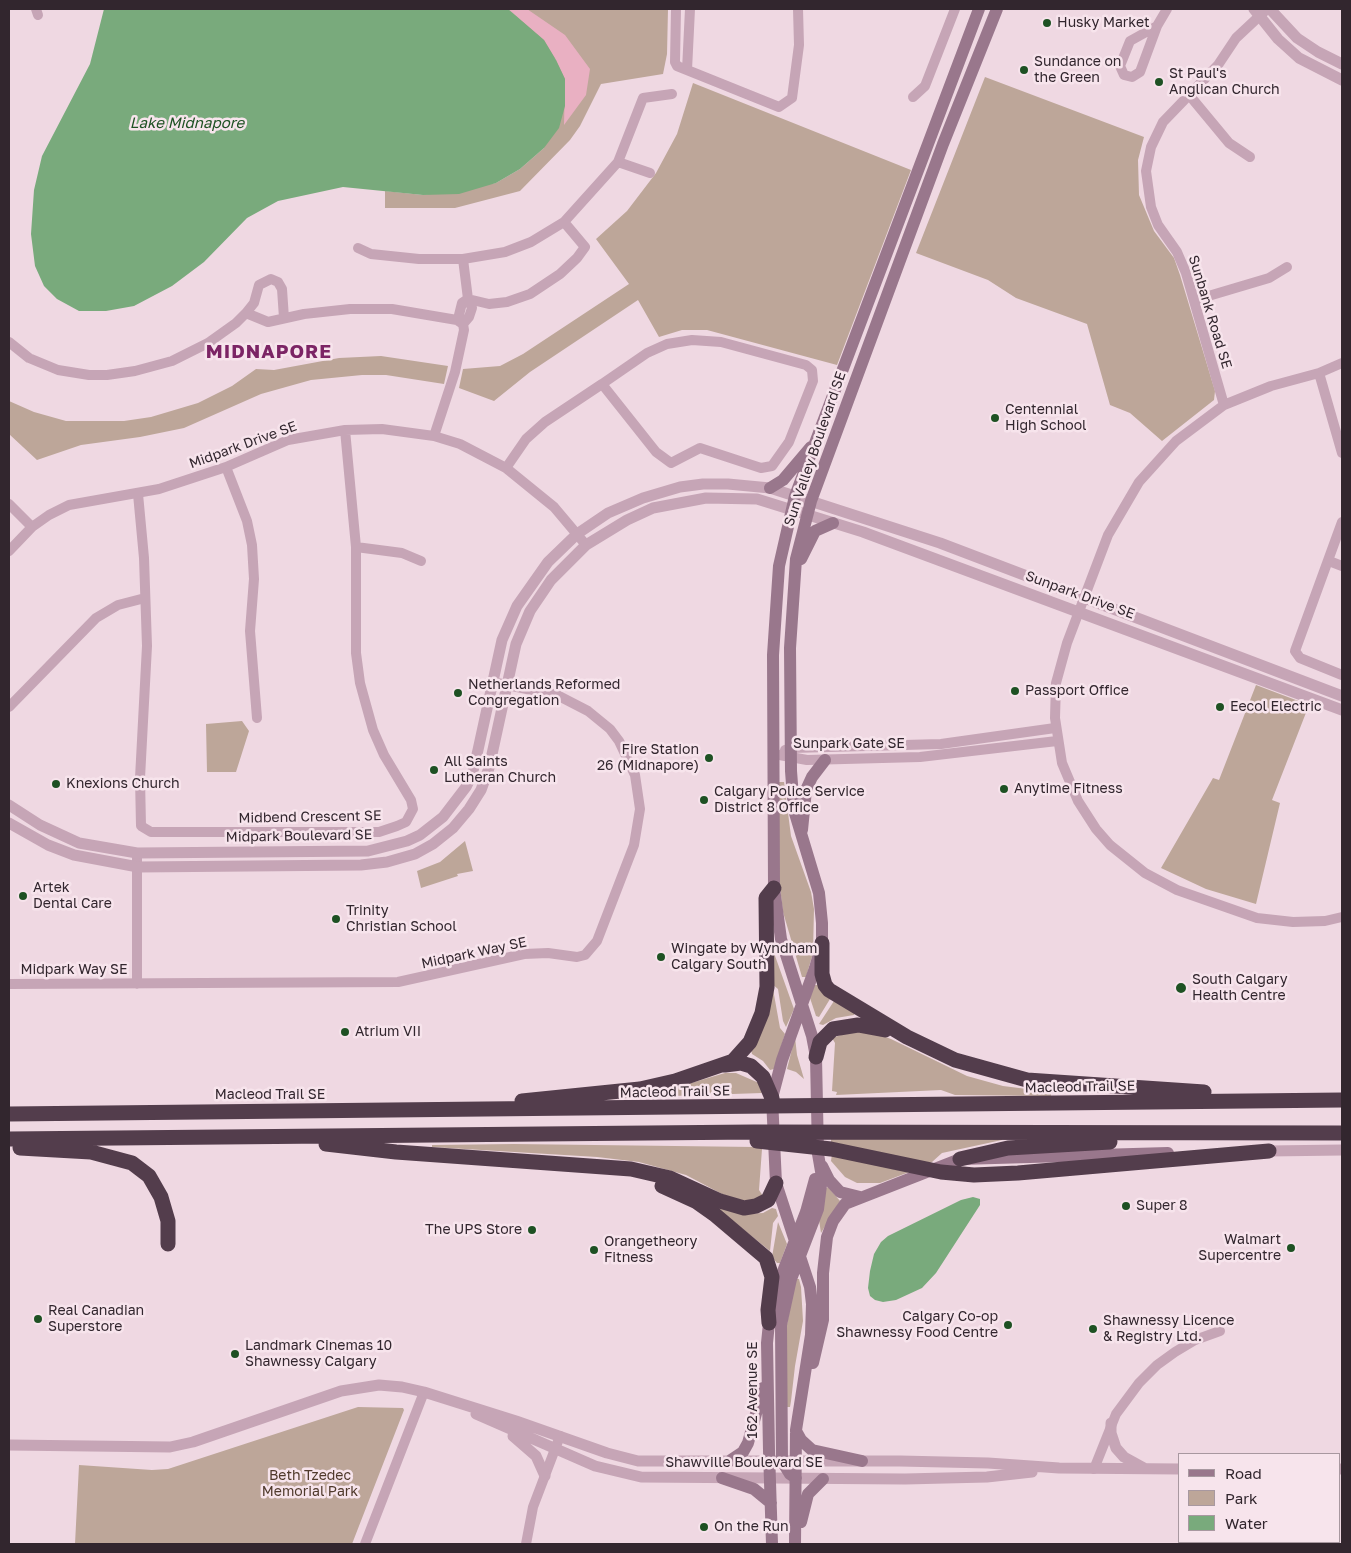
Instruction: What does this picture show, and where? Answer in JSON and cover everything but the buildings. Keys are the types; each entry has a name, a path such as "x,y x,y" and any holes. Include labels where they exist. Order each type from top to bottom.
{"highway":[{"path":"719,1066 743,1052 750,1042 762,1014 766,987 766,898 774,888"},
{"path":"822,944 822,974 825,985 830,990 908,1037 962,1062 1028,1080 1340,1100"},
{"path":"816,1057 823,1037 842,1026 867,1025 908,1037"},
{"path":"421,1111 640,1089 675,1081 734,1062 751,1066 763,1077 772,1098"},
{"name":"Macleod Trail SE","path":"9,1114 1340,1100"},
{"path":"653,1133 831,1149 941,1172 974,1175 1018,1173 1269,1151"},
{"path":"9,1139 653,1133 1342,1133"},
{"path":"960,1159 1008,1148 1283,1133"},
{"path":"259,1136 396,1152 580,1166 608,1166 670,1178 733,1206 744,1208 756,1206 768,1200 776,1183"},
{"path":"9,1148 91,1152 132,1163 149,1176 161,1197 168,1221 168,1244"},
{"path":"580,1166 630,1176 673,1191 697,1202 733,1228 768,1262 772,1277 768,1310 769,1323"}],"main road":[{"name":"Sun Valley Boulevard SE","path":"818,1154 816,1057 812,1036 781,939 774,888 775,608 779,566 796,496 980,9"},
{"name":"Sun Valley Boulevard SE","path":"776,1183 773,1154 772,1098 782,1060 822,944 819,893 794,810 791,753 790,648 794,575 806,514 943,144 997,9"},
{"path":"770,488 783,480 819,438"},
{"path":"794,575 815,531 832,523"},
{"path":"801,838 806,790 812,777 825,760"},
{"path":"804,1378 813,1364 822,1331 827,1237 833,1221 845,1204 960,1159 1269,1151"},
{"path":"818,1154 824,1171 834,1187 847,1195 863,1197"},
{"path":"796,1478 776,1461 781,1325 786,1297 800,1254 818,1209 822,1177 818,1154"},
{"name":"162 Avenue SE","path":"772,1544 770,1478 776,1461 768,1371 769,1323 779,1282 810,1199 818,1154"},
{"path":"776,1183 810,1287 812,1304 811,1335 796,1430 796,1544"},
{"path":"732,1460 743,1452 748,1444 768,1371"},
{"path":"796,1430 801,1440 812,1450 862,1461"},
{"path":"722,1478 754,1489 771,1503"},
{"path":"796,1544 808,1494 823,1479"}],"street":[{"path":"676,9 675,60 677,66 775,106 782,106 792,98 799,45 798,9"},
{"path":"687,70 690,9"},
{"path":"913,97 925,86 954,9"},
{"path":"1157,26 1130,41 1120,66 1124,75 1132,77 1140,72 1157,26 1167,9"},
{"path":"1263,11 1297,38 1342,62 1337,78 1299,58 1278,39 1263,11"},
{"name":"Sunbank Road SE","path":"1224,405 1195,300 1177,252 1154,216 1146,179 1149,156 1163,122 1218,65 1236,38 1263,11"},
{"path":"358,248 371,254 419,259 463,259 505,252 531,242 564,222 618,162 644,98 672,94"},
{"path":"1190,96 1229,143 1250,157"},
{"path":"618,162 650,173"},
{"path":"434,436 454,372 464,330 459,314 462,303 468,299 489,304 508,302 530,294 560,274 577,258 585,247 564,222"},
{"path":"463,259 468,299"},
{"path":"1195,300 1269,278 1287,266"},
{"path":"9,342 29,358 58,370 89,375 119,374 172,361 208,343 236,323 246,313 254,302 259,285 271,279 278,282 282,289 284,318"},
{"path":"246,313 262,322 350,309 392,309 456,320 463,324"},
{"path":"506,468 526,440 545,422 646,353 667,344 692,340 721,342 806,365 810,367 813,376 789,442 776,462 767,468 700,448 671,464 656,452 602,384"},
{"path":"1342,363 1319,373 1271,386 1224,405 1176,441 1138,482 1108,535 1084,597 1059,667 1055,697 1057,741 1066,773 1087,816 1110,845 1145,873 1177,890 1257,918 1293,922 1325,921 1342,917"},
{"path":"1319,373 1342,453"},
{"name":"Midpark Drive SE","path":"9,552 32,527 49,515 69,505 159,489 226,467 288,440 345,430 382,429 434,436 460,444 506,468 554,507 586,545"},
{"name":"Midbend Crescent SE","path":"138,494 147,646 140,778 141,826 151,832 379,832 406,822 412,809 412,800 377,742 360,683 355,630 356,548 345,430"},
{"path":"226,467 246,522 252,545 254,579 250,631 257,718"},
{"name":"Midpark Boulevard SE","path":"9,806 40,826 79,843 138,853 368,851 407,841 420,835 443,817 466,787 472,775 502,640 517,606 548,562 577,534 626,504 680,487 728,484 770,488 811,501"},
{"name":"Midpark Boulevard SE","path":"9,823 48,845 74,855 138,866 361,865 386,862 414,854 433,844 453,828 469,809 480,790 489,768 516,644 530,611 551,580 586,545 633,517 653,508 681,502 729,497 757,499 806,514"},
{"name":"Sunpark Drive SE","path":"811,501 940,543 1342,696"},
{"path":"9,504 32,527"},
{"name":"Sunpark Drive SE","path":"806,514 904,546 1342,710"},
{"path":"1342,522 1295,651 1300,658 1342,674"},
{"path":"356,548 402,553 421,560"},
{"path":"1329,561 1342,566"},
{"path":"9,707 96,618 118,605 145,598"},
{"name":"Midpark Way SE","path":"9,984 398,982 524,954 548,953 577,957 590,951 602,929 634,846 640,809 635,775 610,729 588,711 557,695 492,682"},
{"name":"Sunpark Gate SE","path":"774,754 941,744 1055,728"},
{"name":"Sunpark Gate SE","path":"791,753 825,760 935,756 1057,741"},
{"path":"137,984 138,853"},
{"path":"1269,1151 1342,1150"},
{"path":"1094,1469 1112,1424 1131,1392 1157,1365 1195,1340 1220,1331"},
{"name":"Shawville Boulevard SE","path":"9,1445 170,1447 194,1442 356,1388 392,1386 424,1392 607,1453 638,1460 988,1463 1058,1468 1178,1469"},
{"path":"365,1544 424,1392"},
{"name":"Shawville Boulevard SE","path":"445,1399 502,1427 601,1468 624,1474 650,1477 823,1479 987,1477 1058,1468"},
{"path":"1112,1424 1111,1434 1116,1448 1124,1457 1145,1469"},
{"path":"502,1427 536,1456 544,1476"},
{"path":"526,1544 533,1507 560,1436"}],"green space":[{"path":"508,9 668,9 667,54 663,74 601,84 580,126 570,140 520,191 455,208 385,208 385,191 423,195 496,183 520,169 544,148 556,60"},
{"path":"985,77 1144,137 1138,160 1139,195 1154,231 1174,258 1215,391 1214,400 1162,441 1130,413 1110,405 1087,324 1016,298 988,280 916,253"},
{"path":"693,83 911,170 837,365 707,330 682,330 659,337 638,300 530,372 494,401 459,388 463,369 500,366 523,354 629,284 596,239 627,211 656,173 677,134"},
{"path":"381,356 448,366 444,384 386,375 362,375 311,380 261,394 184,428 140,437 81,445 37,460 9,434 9,401 34,412 66,421 124,421 151,417 198,403 232,386 256,369 274,370 339,358"},
{"path":"1256,685 1309,705 1272,800 1280,803 1256,904 1206,889 1161,868 1213,778 1219,780"},
{"path":"242,721 249,731 236,772 207,772 206,724"},
{"path":"779,782 784,782 791,836 811,892 814,909 813,953 806,977 802,977 783,912 779,879"},
{"path":"465,841 473,871 457,874 458,876 421,888 417,871 440,862"},
{"path":"770,953 774,953 794,1009 786,1027 783,1021 778,989 772,984"},
{"path":"814,985 818,985 830,999 819,1017 816,1016 810,998"},
{"path":"773,989 780,1028 785,1034 774,1069 770,1070 763,1061 752,1054 751,1050"},
{"path":"834,1001 856,1011 854,1015 836,1018 823,1025 819,1024"},
{"path":"853,1031 880,1035 891,1039 967,1076 1003,1086 1051,1092 1051,1096 955,1095 941,1090 836,1095 837,1092 832,1091 835,1043 832,1038"},
{"path":"795,1037 797,1055 804,1079 796,1072 787,1069"},
{"path":"725,1073 736,1073 759,1083 762,1093 644,1097"},
{"path":"831,1136 1002,1138 1002,1140 942,1153 924,1166 831,1145"},
{"path":"514,1144 755,1147 762,1149 759,1190 763,1196 750,1201 739,1200 722,1194 686,1175 639,1162 597,1157 432,1147 432,1145"},
{"path":"832,1154 912,1171 880,1183 857,1183 845,1177 831,1161"},
{"path":"828,1187 840,1201 821,1233 819,1220 824,1189"},
{"path":"703,1197 748,1214 763,1213 772,1208 776,1209 778,1216 773,1223 770,1251"},
{"path":"778,1222 787,1244 780,1263 777,1263 772,1257"},
{"path":"795,1279 799,1279 801,1287 803,1321 790,1407 786,1407 786,1330"},
{"name":"Beth Tzedec Memorial Park","path":"358,1407 403,1408 404,1410 352,1544 75,1544 79,1465 152,1470 168,1469"}],"sand":[{"path":"508,9 527,9 565,35 590,69 586,95 564,125 565,79 556,60 544,40"}],"water":[{"name":"Lake Midnapore","path":"104,9 508,9 544,40 556,60 565,79 565,106 559,128 544,148 520,169 496,183 459,194 423,195 343,187 278,201 247,218 204,262 172,286 134,306 106,311 79,311 57,299 44,286 35,266 31,234 34,190 42,156 90,64"},
{"path":"973,1197 980,1199 980,1205 936,1273 922,1288 896,1300 883,1302 875,1300 870,1296 868,1288 870,1271 874,1254 881,1242 888,1236 961,1200"}],"place":[{"name":"Husky Market","path":"1047,23"},
{"name":"Sundance on the Green","path":"1024,70"},
{"name":"St Paul's Anglican Church","path":"1159,82"},
{"name":"Centennial High School","path":"995,418"},
{"name":"Passport Office","path":"1015,691"},
{"name":"Netherlands Reformed Congregation","path":"458,693"},
{"name":"Eecol Electric","path":"1220,707"},
{"name":"Fire Station 26 (Midnapore)","path":"709,758"},
{"name":"All Saints Lutheran Church","path":"434,770"},
{"name":"Knexions Church","path":"56,784"},
{"name":"Anytime Fitness","path":"1004,789"},
{"name":"Calgary Police Service District 8 Office","path":"704,800"},
{"name":"Artek Dental Care","path":"23,896"},
{"name":"Trinity Christian School","path":"336,919"},
{"name":"Wingate by Wyndham Calgary South","path":"661,957"},
{"name":"South Calgary Health Centre","path":"1181,988"},
{"name":"Atrium VII","path":"345,1032"},
{"name":"Super 8","path":"1126,1206"},
{"name":"The UPS Store","path":"532,1230"},
{"name":"Walmart Supercentre","path":"1291,1248"},
{"name":"Orangetheory Fitness","path":"594,1250"},
{"name":"Real Canadian Superstore","path":"38,1319"},
{"name":"Calgary Co-op Shawnessy Food Centre","path":"1008,1325"},
{"name":"Shawnessy Licence & Registry Ltd.","path":"1093,1329"},
{"name":"Landmark Cinemas 10 Shawnessy Calgary","path":"235,1354"},
{"name":"On the Run","path":"704,1527"}],"district":[{"name":"MIDNAPORE","path":"269,352"}]}
